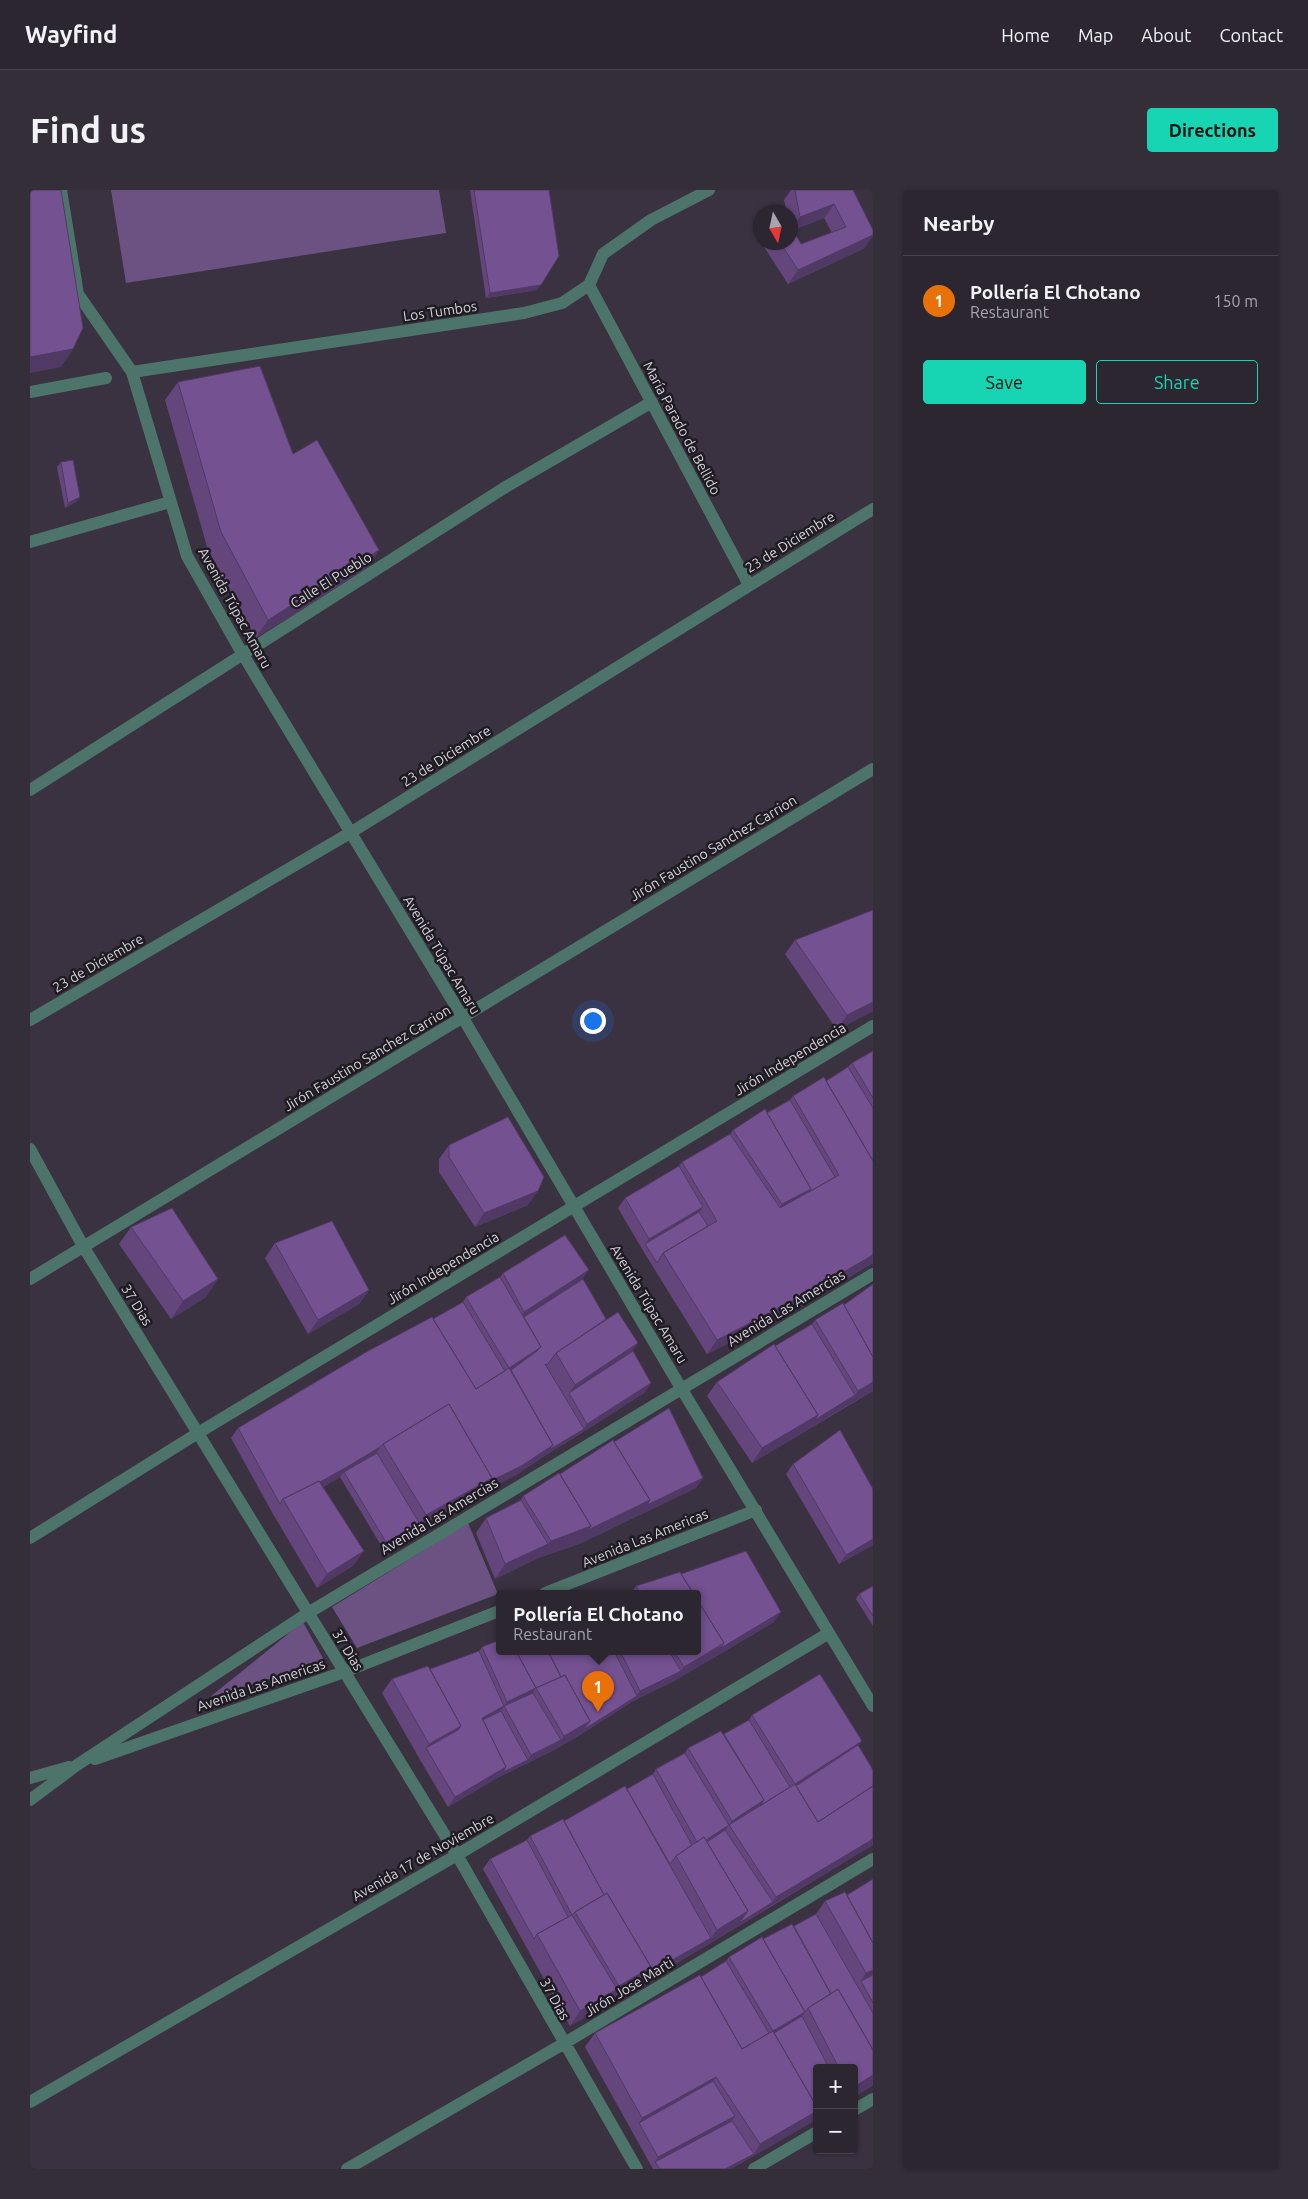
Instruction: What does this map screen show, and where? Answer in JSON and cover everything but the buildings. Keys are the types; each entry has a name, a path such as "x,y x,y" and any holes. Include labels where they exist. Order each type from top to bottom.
{"street":[{"name":"Avenida Túpac Amaru","path":"61,190 78,294 132,372 188,556 242,653 463,1018 681,1388 873,1706"},
{"path":"589,285 603,254 651,220 710,190"},
{"name":"Los Tumbos","path":"132,372 524,313 562,303 589,285"},
{"name":"María Parado de Bellido","path":"589,285 749,585"},
{"path":"30,392 106,378"},
{"name":"Calle El Pueblo","path":"30,790 242,653 504,488 652,402"},
{"path":"30,542 170,502"},
{"name":"23 de Diciembre","path":"30,1020 350,832 873,509"},
{"name":"Jirón Faustino Sanchez Carrion","path":"30,1279 873,769"},
{"name":"Jirón Independencia","path":"30,1538 198,1433 873,1026"},
{"name":"37 Dias","path":"30,1149 83,1246 457,1855 637,2169"},
{"name":"Avenida Las Amercias","path":"30,1800 77,1765 308,1613 873,1274"},
{"name":"Avenida Las Americas","path":"553,1590 756,1510"},
{"name":"Avenida Las Americas","path":"30,1778 77,1765 344,1672 496,1612"},
{"name":"Avenida 17 de Noviembre","path":"30,2102 457,1855 829,1634"},
{"path":"30,1793 77,1765"},
{"name":"Jirón Jose Marti","path":"347,2169 564,2044 873,1859"},
{"path":"856,2109 873,2099"},
{"path":"754,2169 813,2134"}],"shaded area":[{"path":"111,190 439,190 446,233 126,283"},
{"path":"468,1523 496,1590 496,1595 357,1648 332,1607"},
{"path":"303,1622 325,1662 210,1697"}],"place":[{"name":"Pollería El Chotano","path":"598,1712"}]}
